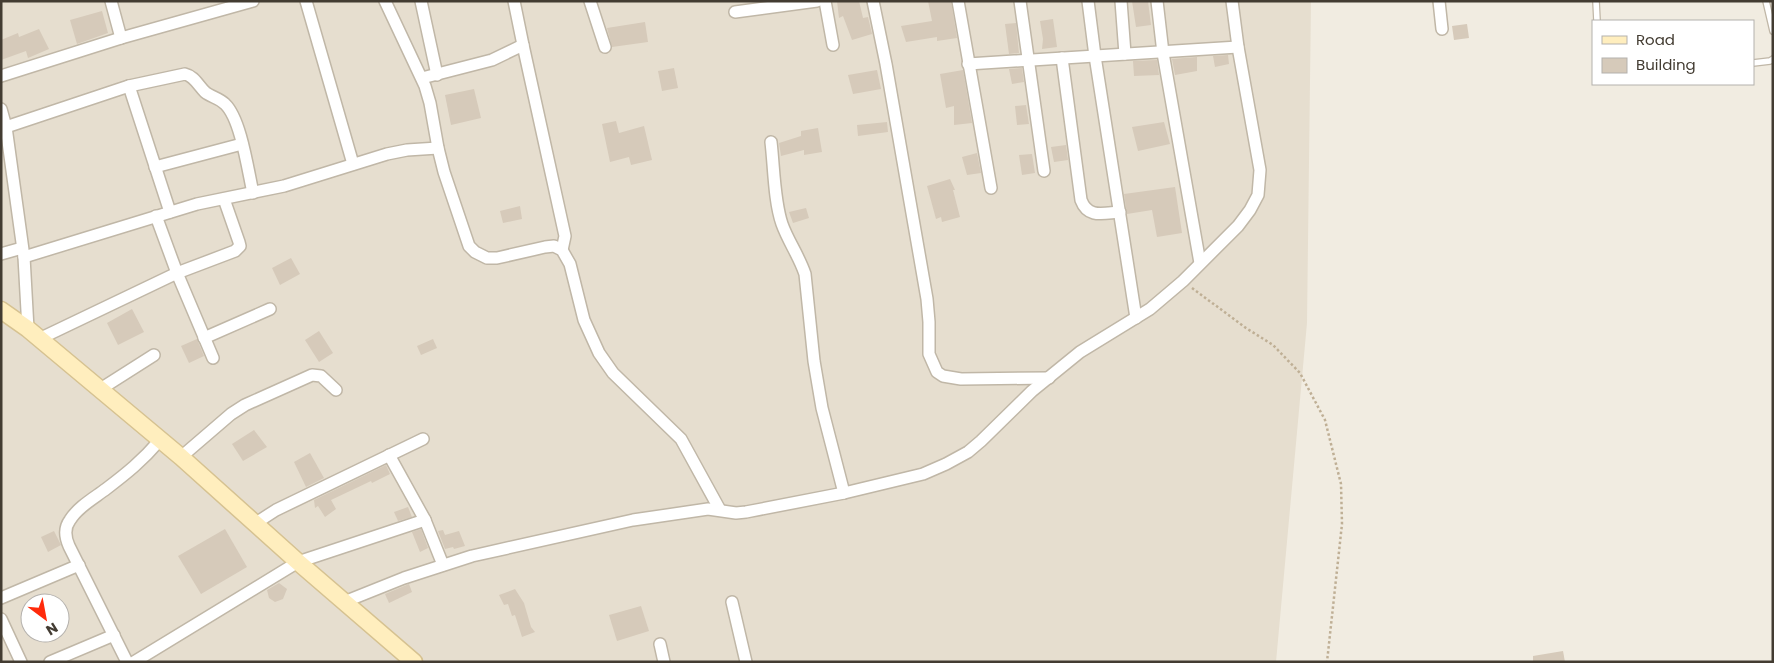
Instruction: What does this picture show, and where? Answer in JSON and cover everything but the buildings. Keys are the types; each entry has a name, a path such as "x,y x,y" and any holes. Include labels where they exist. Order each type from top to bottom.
{"main road":[{"path":"1,310 34,334 181,457 298,562 414,662"}],"street":[{"path":"111,1 121,38"},
{"path":"1,76 222,5 253,1"},
{"path":"306,1 353,164"},
{"path":"385,1 422,78 430,103 438,148 465,239 475,252 481,256 496,258 554,246 562,250 570,264 584,320 599,353 613,373 681,438 720,510"},
{"path":"422,1 437,75"},
{"path":"514,1 565,236 562,250"},
{"path":"590,1 606,47"},
{"path":"735,12 817,1"},
{"path":"825,1 833,44"},
{"path":"873,1 886,64 926,299 929,322 929,354 937,372 943,376 961,379 1049,378"},
{"path":"958,1 992,188"},
{"path":"1020,1 1044,171"},
{"path":"1088,1 1136,318"},
{"path":"1121,1 1125,54"},
{"path":"1157,1 1163,53 1200,263"},
{"path":"344,602 404,578 472,556 633,520 708,509 746,512 844,493 923,474 968,452 1032,391 1080,352 1150,309 1182,281 1238,226 1250,210 1258,195 1260,170 1238,47 1232,1"},
{"path":"1439,1 1442,29"},
{"path":"422,78 492,60 523,45"},
{"path":"968,64 1238,47"},
{"path":"1062,58 1081,200 1087,211 1098,214 1120,212"},
{"path":"6,127 129,86 177,75 189,75 205,92 219,100 229,109 235,120 253,193"},
{"path":"129,86 170,212"},
{"path":"2,112 6,127 34,334 238,248 239,242 224,199"},
{"path":"771,142 779,214 804,274 820,398 844,493"},
{"path":"155,166 242,144"},
{"path":"1,254 23,252 170,212 284,186 397,151 438,148"},
{"path":"156,216 177,273 213,358"},
{"path":"204,338 270,309"},
{"path":"99,390 154,355"},
{"path":"181,457 231,414 245,405 312,375 321,376 336,390"},
{"path":"256,523 276,510 424,439"},
{"path":"127,662 66,540 66,529 70,520 82,508 142,461 160,440"},
{"path":"389,456 425,520 443,565"},
{"path":"134,662 298,562 425,520"},
{"path":"1,598 79,565"},
{"path":"732,602 746,662"},
{"path":"1,619 22,662"},
{"path":"50,662 114,635"},
{"path":"660,644 664,662"}],"lane":[{"path":"1596,1 1597,20"},
{"path":"1766,1 1773,31"},
{"path":"1754,63 1773,59"}],"path":[{"path":"1182,281 1274,346 1300,373 1325,420 1341,484 1342,524 1327,662"}],"shaded area":[{"path":"1,1 1311,1 1307,323 1276,662 1,662"}]}
